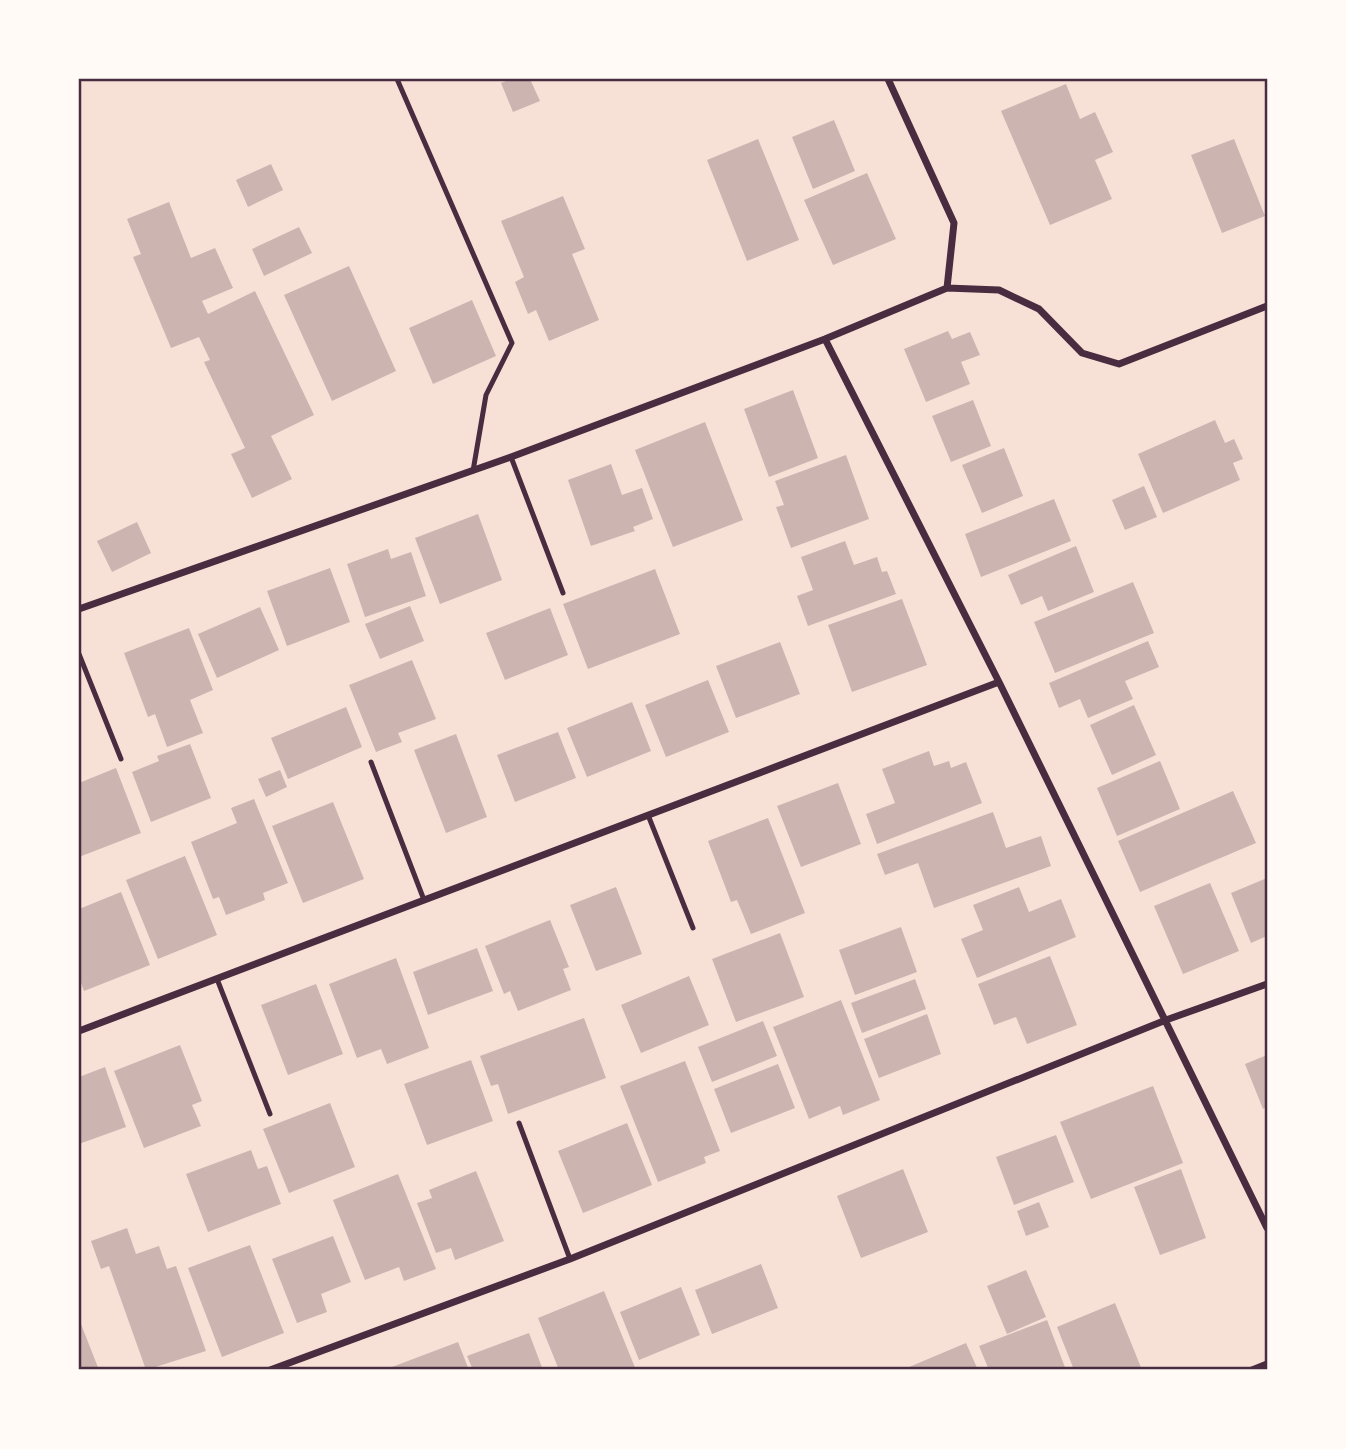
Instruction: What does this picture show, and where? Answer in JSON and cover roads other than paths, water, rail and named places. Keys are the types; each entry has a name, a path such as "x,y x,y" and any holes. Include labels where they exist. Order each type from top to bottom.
{"street":[{"path":"888,79 954,223 947,288"},
{"path":"79,608 511,457 825,340 947,288 999,290 1039,309 1082,354 1119,364 1267,306"},
{"path":"825,340 999,682 1267,1228"},
{"path":"79,1031 999,682"},
{"path":"270,1370 570,1259 1166,1020 1267,984"},
{"path":"1252,1370 1267,1364"}],"lane":[{"path":"397,79 512,343 497,368 486,396 473,471"},
{"path":"511,457 564,593"},
{"path":"79,654 121,759"},
{"path":"371,762 424,901"},
{"path":"648,815 693,928"},
{"path":"217,979 270,1114"},
{"path":"519,1123 570,1259"}]}
